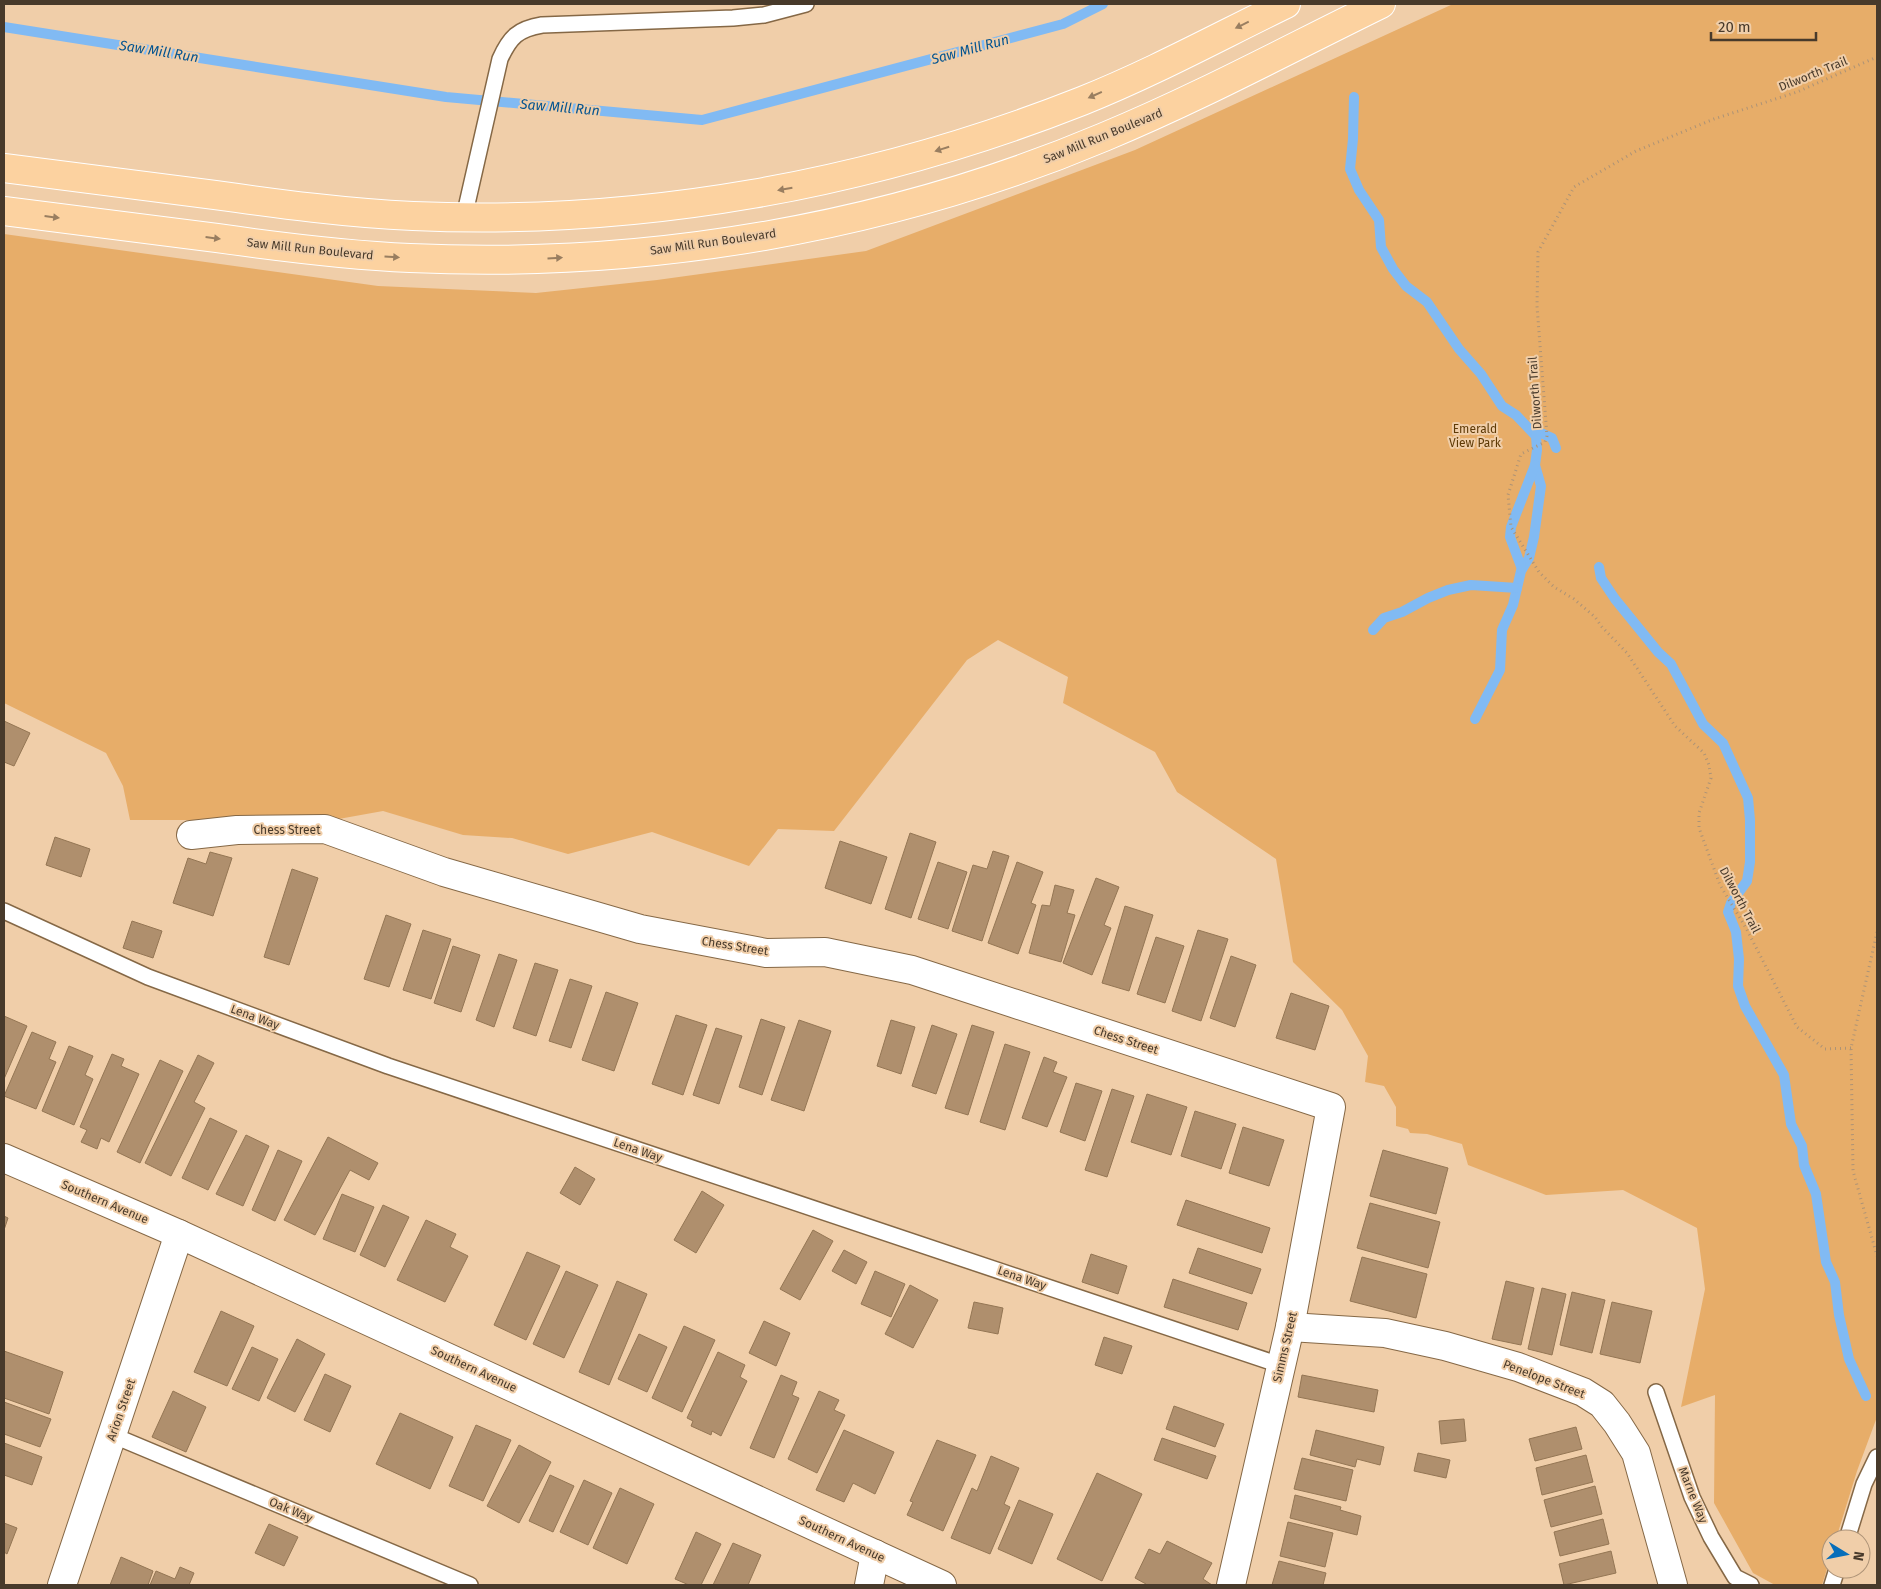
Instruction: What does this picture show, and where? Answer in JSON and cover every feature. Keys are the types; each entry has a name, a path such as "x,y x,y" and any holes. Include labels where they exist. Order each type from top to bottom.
{"highway":[{"path":"4,168 305,207 367,213 464,217 532,217 666,207 773,191 854,174 974,140 1086,99 1148,72 1286,4"},
{"name":"Saw Mill Run Boulevard","path":"4,211 301,249 411,258 534,259 596,256 670,249 734,240 800,229 865,215 986,180 1046,160 1166,110 1381,4"}],"street":[{"name":"Chess Street","path":"191,835 237,830 325,829 444,872 640,930 766,952 826,952 912,970 1331,1107"},
{"name":"Simms Street","path":"1231,1585 1290,1327 1331,1107"},
{"name":"Southern Avenue","path":"4,1158 179,1234 942,1585"},
{"name":"Arion Street","path":"62,1585 179,1234"},
{"name":"Penelope Street","path":"1290,1327 1385,1333 1445,1346 1518,1367 1583,1392 1602,1404 1636,1453 1673,1585"},
{"path":"869,1585 875,1554"}],"lane":[{"path":"464,217 500,59 506,45 515,34 528,27 542,25 733,18 764,15 806,4"},
{"name":"Lena Way","path":"4,911 148,978 388,1066 1280,1365"},
{"name":"Marne Way","path":"1656,1392 1692,1496 1711,1538 1735,1577 1750,1585"},
{"name":"Oak Way","path":"112,1434 470,1585"},
{"path":"1850,1529 1864,1484 1877,1457"}],"path":[{"name":"Dilworth Trail","path":"1851,1048 1825,1049 1796,1027 1746,928 1720,885 1698,828 1699,813 1711,778 1709,765 1704,753 1675,726 1627,653 1595,617 1574,599 1554,587 1539,572 1511,527 1508,495 1521,454 1546,442 1547,422 1537,306 1538,252 1574,187 1636,151 1714,119 1797,92 1877,57"},
{"path":"1877,932 1851,1048 1853,1171 1877,1256"}],"green space":[{"name":"Emerald View Park","path":"1453,4 1877,4 1877,1417 1857,1471 1839,1529 1821,1529 1821,1579 1824,1579 1822,1585 1775,1585 1753,1573 1714,1503 1715,1395 1681,1407 1705,1289 1697,1228 1623,1190 1546,1195 1468,1165 1462,1144 1427,1134 1410,1133 1408,1129 1396,1126 1396,1107 1384,1086 1365,1082 1368,1056 1342,1010 1293,962 1276,859 1177,792 1155,752 1063,703 1068,677 998,640 967,660 834,831 778,829 749,866 652,832 568,854 512,838 463,835 383,811 333,820 130,820 123,786 106,753 4,703 4,234 378,286 536,293 657,280 866,251 1135,150"}],"building":[{"path":"4,721 30,733 14,766 4,762"},
{"path":"910,833 936,842 911,918 885,909"},
{"path":"55,837 90,849 81,877 46,865"},
{"path":"840,841 887,857 871,904 825,888"},
{"path":"993,851 1009,856 982,941 952,931 973,865 987,869"},
{"path":"210,852 232,858 213,916 173,903 188,858 206,864"},
{"path":"938,862 967,872 948,929 918,919"},
{"path":"1017,862 1043,872 1031,903 1036,905 1018,954 988,943"},
{"path":"292,869 318,878 289,965 264,957"},
{"path":"1096,878 1119,887 1104,925 1111,928 1092,975 1063,963"},
{"path":"1055,885 1074,890 1067,913 1075,915 1061,962 1029,953 1042,905 1050,906"},
{"path":"1125,906 1153,915 1129,991 1102,983"},
{"path":"386,915 411,924 389,987 364,979"},
{"path":"132,921 162,931 153,958 123,948"},
{"path":"423,930 451,939 431,999 403,990"},
{"path":"1198,930 1228,939 1201,1021 1172,1011"},
{"path":"1156,937 1184,946 1165,1003 1137,994"},
{"path":"453,946 480,955 461,1012 434,1003"},
{"path":"499,954 517,960 494,1027 476,1020"},
{"path":"1231,956 1256,965 1235,1027 1210,1018"},
{"path":"535,963 558,970 536,1036 513,1028"},
{"path":"570,979 592,986 571,1048 549,1041"},
{"path":"606,992 638,1003 614,1071 582,1060"},
{"path":"1291,993 1329,1006 1315,1050 1276,1038"},
{"path":"676,1015 707,1025 683,1095 652,1084"},
{"path":"4,1016 27,1026 4,1079"},
{"path":"761,1019 785,1027 762,1095 739,1087"},
{"path":"799,1020 831,1031 804,1111 771,1100"},
{"path":"891,1020 915,1027 901,1074 877,1066"},
{"path":"932,1025 957,1034 936,1094 912,1086"},
{"path":"972,1025 994,1032 968,1115 945,1108"},
{"path":"716,1028 742,1036 719,1104 693,1095"},
{"path":"32,1032 56,1042 49,1059 56,1062 36,1109 4,1096"},
{"path":"1005,1044 1030,1052 1005,1130 980,1122"},
{"path":"69,1046 93,1056 85,1075 93,1079 74,1125 42,1111"},
{"path":"112,1054 124,1059 121,1066 139,1074 109,1142 101,1138 97,1149 81,1142 87,1130 80,1127"},
{"path":"198,1055 214,1063 194,1102 205,1108 171,1176 145,1163"},
{"path":"1044,1057 1057,1062 1053,1072 1067,1077 1047,1127 1022,1118"},
{"path":"160,1060 183,1071 140,1163 117,1152"},
{"path":"1076,1083 1102,1091 1085,1141 1060,1132"},
{"path":"1112,1089 1134,1096 1107,1177 1085,1170"},
{"path":"1147,1094 1187,1107 1171,1155 1131,1142"},
{"path":"1195,1111 1236,1124 1221,1169 1181,1156"},
{"path":"210,1118 237,1131 208,1190 182,1178"},
{"path":"1243,1127 1284,1140 1269,1186 1229,1173"},
{"path":"246,1135 269,1146 243,1206 216,1194"},
{"path":"328,1137 378,1163 369,1180 350,1170 315,1235 284,1220"},
{"path":"278,1150 302,1161 275,1221 252,1210"},
{"path":"1383,1150 1448,1168 1436,1214 1370,1196"},
{"path":"575,1167 595,1179 580,1205 560,1193"},
{"path":"702,1191 724,1205 696,1253 674,1240"},
{"path":"342,1194 374,1207 355,1252 323,1239"},
{"path":"1186,1200 1270,1228 1262,1253 1177,1225"},
{"path":"1370,1203 1440,1222 1428,1268 1357,1248"},
{"path":"383,1205 409,1217 385,1267 360,1255"},
{"path":"4,1216 8,1218 4,1230"},
{"path":"426,1220 456,1234 450,1247 468,1256 445,1302 397,1280"},
{"path":"813,1230 833,1241 800,1300 780,1289"},
{"path":"1198,1248 1261,1269 1252,1294 1189,1273"},
{"path":"844,1250 867,1262 856,1284 832,1271"},
{"path":"527,1252 560,1266 526,1340 494,1325"},
{"path":"1091,1254 1127,1266 1118,1294 1082,1282"},
{"path":"1362,1257 1427,1274 1416,1318 1350,1301"},
{"path":"566,1271 598,1285 564,1358 533,1344"},
{"path":"875,1271 905,1284 891,1317 861,1304"},
{"path":"1173,1279 1247,1303 1238,1330 1164,1307"},
{"path":"617,1281 647,1294 609,1385 579,1372"},
{"path":"1506,1281 1534,1288 1521,1345 1492,1339"},
{"path":"910,1285 938,1300 913,1348 885,1334"},
{"path":"1542,1288 1566,1294 1552,1355 1528,1349"},
{"path":"1572,1292 1605,1300 1592,1353 1560,1345"},
{"path":"974,1302 1003,1308 998,1334 968,1328"},
{"path":"1612,1302 1652,1311 1640,1363 1600,1354"},
{"path":"221,1311 254,1326 227,1386 194,1372"},
{"path":"764,1321 790,1333 776,1366 749,1353"},
{"path":"684,1326 715,1340 682,1412 652,1398"},
{"path":"639,1334 667,1347 647,1392 618,1379"},
{"path":"1104,1337 1132,1346 1122,1374 1095,1365"},
{"path":"297,1339 325,1354 295,1412 267,1398"},
{"path":"252,1347 278,1359 259,1401 232,1389"},
{"path":"4,1351 63,1372 49,1414 4,1398"},
{"path":"718,1352 745,1365 740,1377 747,1381 721,1436 712,1431 711,1435 691,1426 693,1421 687,1418"},
{"path":"325,1374 351,1386 330,1432 304,1420"},
{"path":"781,1375 797,1382 792,1395 799,1398 774,1458 750,1448"},
{"path":"1302,1375 1378,1390 1374,1412 1298,1397"},
{"path":"173,1391 206,1407 186,1452 152,1437"},
{"path":"819,1391 839,1400 834,1410 845,1415 817,1473 788,1459"},
{"path":"4,1402 51,1419 40,1447 4,1434"},
{"path":"1174,1406 1224,1424 1215,1447 1166,1429"},
{"path":"400,1413 453,1437 430,1489 376,1464"},
{"path":"1464,1419 1466,1441 1441,1444 1439,1421"},
{"path":"476,1425 511,1440 483,1501 449,1486"},
{"path":"1576,1427 1582,1449 1535,1461 1529,1439"},
{"path":"844,1430 894,1452 875,1494 853,1483 844,1502 816,1490"},
{"path":"1316,1430 1384,1447 1380,1465 1357,1459 1355,1467 1310,1455"},
{"path":"1162,1438 1216,1456 1207,1479 1154,1460"},
{"path":"937,1440 976,1455 943,1531 907,1515 913,1502 910,1501"},
{"path":"4,1443 42,1457 32,1485 4,1475"},
{"path":"519,1445 551,1462 519,1523 487,1506"},
{"path":"1418,1453 1450,1460 1446,1478 1414,1471"},
{"path":"1586,1455 1593,1482 1542,1495 1536,1468"},
{"path":"991,1456 1019,1468 1004,1504 1010,1507 990,1554 951,1538 972,1488 977,1491"},
{"path":"1302,1458 1353,1470 1346,1501 1294,1489"},
{"path":"1097,1473 1142,1494 1102,1581 1057,1559"},
{"path":"550,1475 574,1486 553,1532 529,1521"},
{"path":"584,1480 612,1493 588,1545 560,1532"},
{"path":"1595,1486 1602,1514 1551,1527 1544,1500"},
{"path":"620,1488 654,1504 627,1564 593,1548"},
{"path":"1295,1495 1341,1507 1340,1510 1361,1516 1357,1535 1290,1518"},
{"path":"1019,1500 1053,1514 1032,1564 998,1549"},
{"path":"1603,1519 1609,1544 1560,1556 1554,1532"},
{"path":"1288,1522 1333,1533 1325,1567 1280,1556"},
{"path":"4,1523 17,1528 7,1554 4,1552"},
{"path":"269,1524 298,1537 284,1566 255,1553"},
{"path":"696,1532 721,1544 701,1585 689,1585 675,1579"},
{"path":"1167,1541 1212,1563 1203,1579 1212,1585 1145,1585 1135,1578 1149,1549 1160,1554"},
{"path":"733,1543 761,1555 748,1585 713,1585"},
{"path":"1611,1551 1616,1573 1564,1585 1559,1564"},
{"path":"121,1557 153,1571 148,1585 110,1585"},
{"path":"1279,1561 1326,1573 1323,1585 1272,1585"},
{"path":"180,1567 194,1573 189,1585 150,1585 156,1571 175,1579"}],"waterway":[{"name":"Saw Mill Run","path":"4,27 446,97 702,120 1063,24 1103,4"},
{"path":"1354,97 1350,169 1359,190 1379,220 1381,247 1393,269 1406,286 1427,302 1459,349 1481,374 1502,406 1516,415 1536,436 1535,465 1541,486 1534,537 1529,558 1521,571 1513,605 1502,630 1500,670 1475,719"},
{"path":"1536,436 1541,433 1552,438 1556,448"},
{"path":"1522,569 1510,537 1511,527 1535,465"},
{"path":"1599,567 1601,578 1615,599 1658,652 1671,664 1703,724 1723,743 1748,798 1750,862 1747,881 1731,903 1728,912 1736,932 1739,959 1738,986 1745,1006 1784,1075 1791,1124 1802,1146 1804,1165 1816,1194 1826,1262 1835,1282 1839,1315 1849,1359 1866,1396"},
{"path":"1373,630 1384,618 1402,612 1448,590 1471,585 1517,588"}]}
